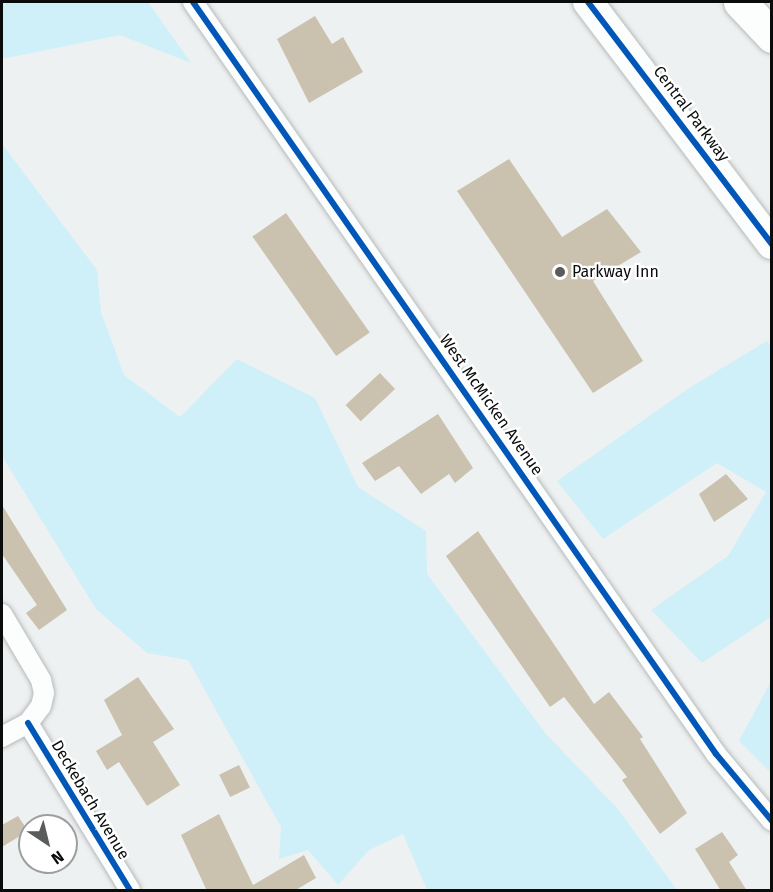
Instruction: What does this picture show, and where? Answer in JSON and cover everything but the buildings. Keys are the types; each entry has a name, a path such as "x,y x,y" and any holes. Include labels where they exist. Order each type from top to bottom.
{"highway":[{"path":"741,2 771,27"},
{"path":"741,2 771,36"}],"main road":[{"name":"Central Parkway","path":"588,2 771,244"}],"street":[{"name":"West McMicken Avenue","path":"193,2 709,744 771,821"},
{"path":"2,614 41,681 41,706 28,723 2,737"},
{"name":"Deckebach Avenue","path":"28,723 130,891"}],"shaded area":[{"path":"2,2 148,2 191,63 120,35 2,59"},
{"path":"2,144 97,270 101,312 124,375 180,417 237,359 315,398 358,487 426,531 427,574 546,734 618,809 677,890 427,890 403,834 369,850 338,885 308,850 279,859 281,827 188,660 147,653 96,609 2,456"},
{"path":"767,341 772,347 771,617 702,663 651,610 728,556 766,492 717,463 603,539 557,481 689,388"},
{"path":"771,681 772,772 770,772 739,741"}],"cycle path":[{"path":"193,2 716,754 772,821"},
{"path":"588,2 772,244"},
{"path":"28,723 130,890"}],"place":[{"name":"Parkway Inn","path":"560,272"}]}
